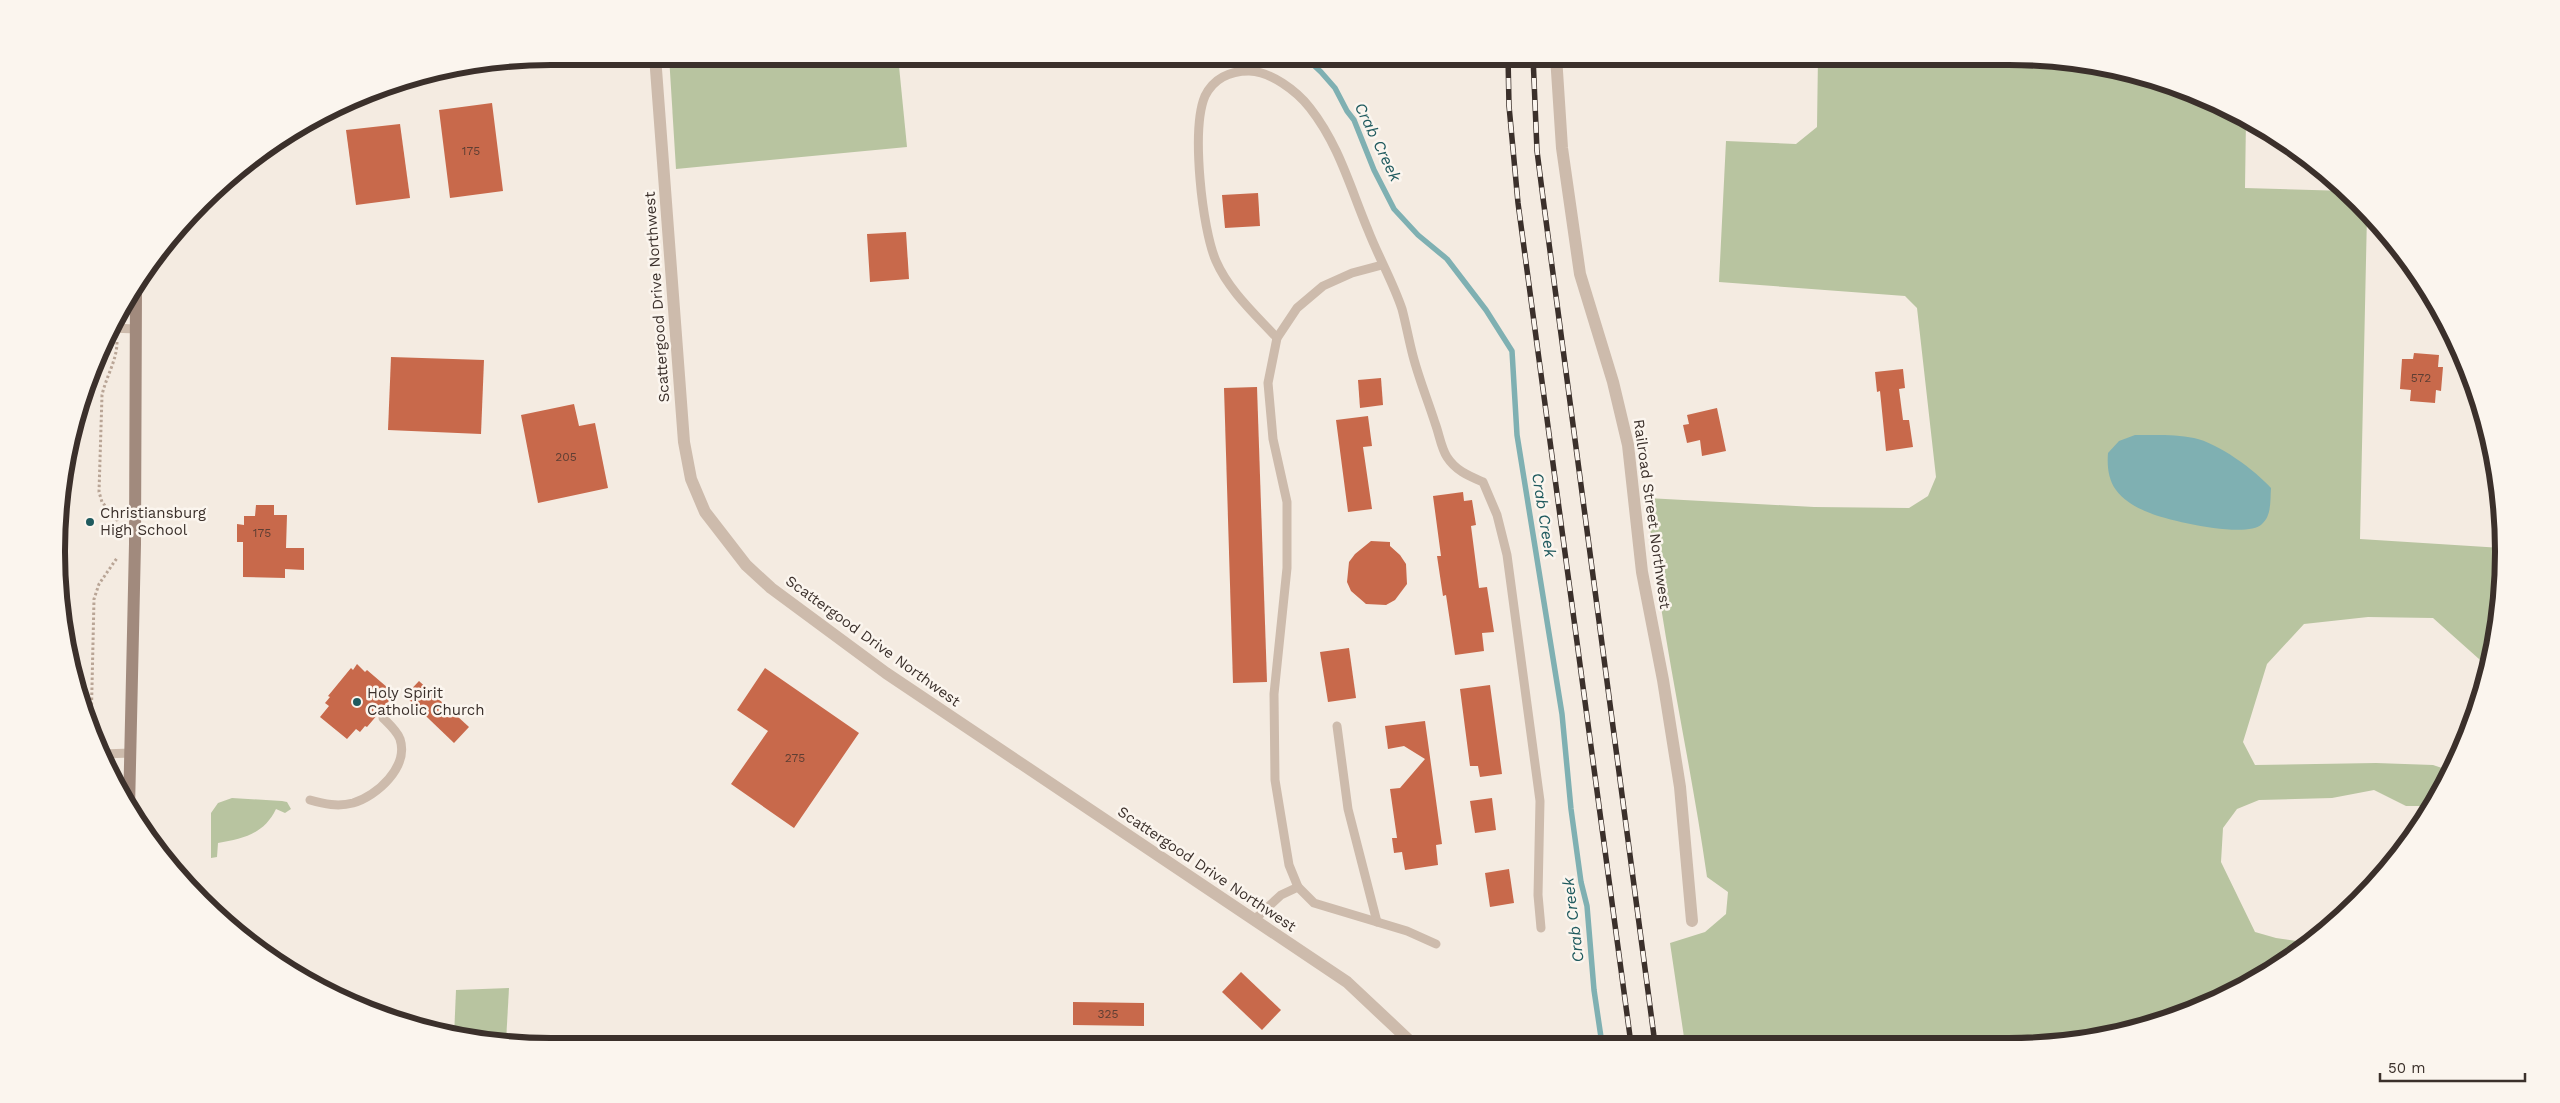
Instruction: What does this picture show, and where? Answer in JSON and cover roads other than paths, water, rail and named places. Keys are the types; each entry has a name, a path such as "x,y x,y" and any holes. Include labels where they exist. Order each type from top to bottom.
{"street":[{"name":"Scattergood Drive Northwest","path":"656,65 684,442 691,479 705,512 746,565 786,599 886,673 1347,982 1407,1038"},
{"name":"Railroad Street Northwest","path":"1557,65 1562,148 1580,274 1613,382 1628,445 1642,572 1663,680 1680,787 1692,921"},
{"path":"130,794 136,298"}],"lane":[{"path":"1277,338 1228,283 1216,261 1208,232 1199,144 1200,117 1206,95 1219,78 1235,71 1256,71 1273,78 1309,106 1335,144 1401,307 1413,358 1447,457 1462,474 1483,482 1498,514 1507,555 1540,801 1538,895 1541,928"},
{"path":"1382,264 1352,273 1323,286 1297,308 1277,338 1268,383 1273,439 1287,502 1287,568 1274,694 1275,780 1289,865 1298,887 1314,903 1377,922 1436,944"},
{"path":"119,328 136,330"},
{"path":"310,800 330,804 351,803 366,798 387,781 397,767 402,752 400,740 394,729 383,718"},
{"path":"1337,726 1348,809 1377,922"},
{"path":"109,754 131,753"},
{"path":"1254,920 1281,895 1298,887"}],"water":[{"path":"2135,435 2172,435 2194,438 2214,445 2236,458 2256,473 2271,488 2270,507 2265,520 2254,528 2241,530 2208,527 2160,516 2131,504 2113,486 2109,472 2108,453 2119,441"}],"waterway":[{"name":"Crab Creek","path":"1314,65 1335,88 1354,120 1374,170 1394,209 1418,235 1447,259 1486,310 1512,351 1517,435 1562,714 1571,809 1581,882 1587,906 1594,990 1601,1038"}],"railway":[{"path":"1508,65 1509,106 1518,203 1630,1038"},
{"path":"1533,65 1537,151 1654,1038"}],"place":[{"name":"Christiansburg High School","path":"90,522"},
{"name":"Holy Spirit Catholic Church","path":"357,702"}]}
